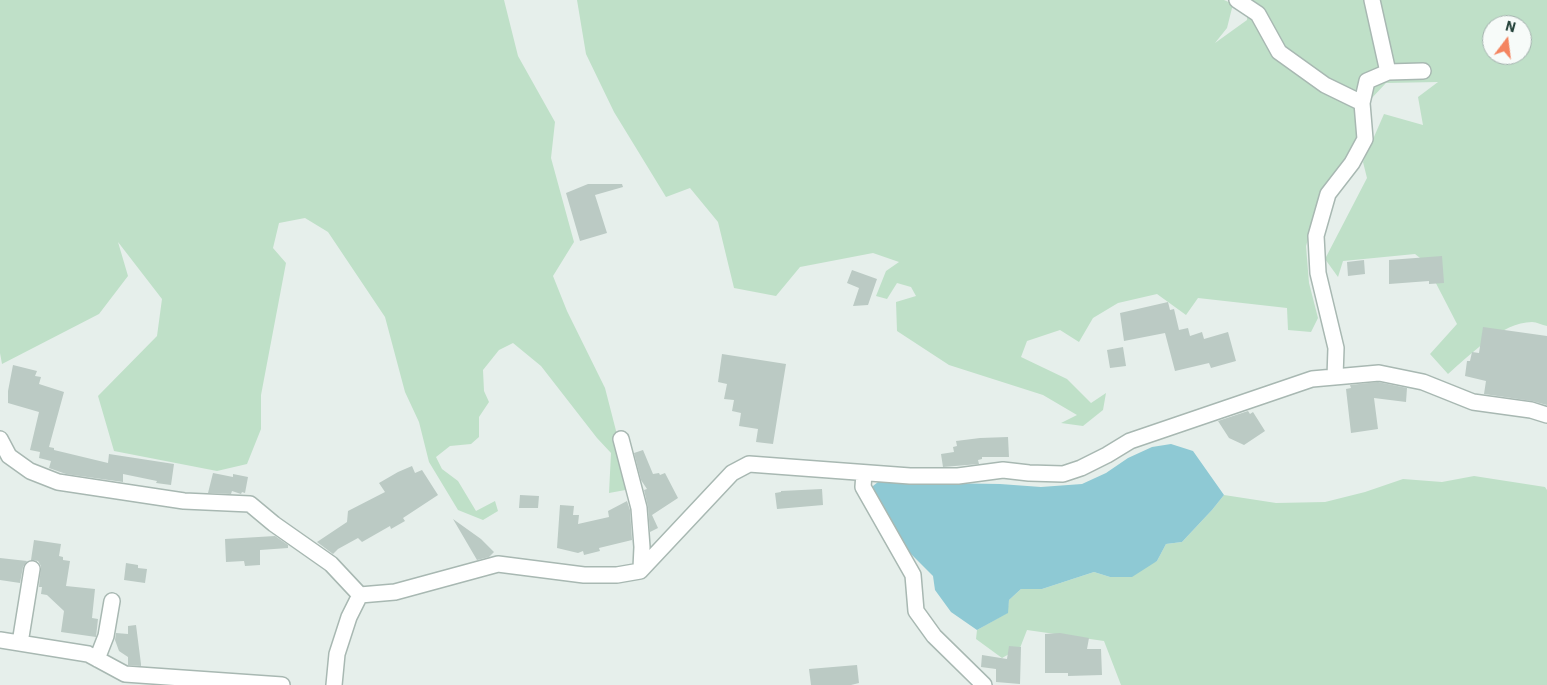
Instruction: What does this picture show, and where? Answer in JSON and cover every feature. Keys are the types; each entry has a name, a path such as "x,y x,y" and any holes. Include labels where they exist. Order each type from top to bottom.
{"street":[{"path":"1238,0 1258,14 1280,52 1324,85 1362,103"},
{"path":"1372,0 1388,72"},
{"path":"1335,377 1336,348 1318,273 1316,236 1328,194 1352,163 1366,139 1362,103 1367,81 1388,72 1422,71"},
{"path":"360,595 395,592 498,564 584,574 617,575 640,571 732,473 749,464 910,476 958,476 1003,470 1063,474 1107,456 1130,441 1312,379 1379,373 1423,382 1473,402 1531,410 1547,415"},
{"path":"0,438 9,456 30,471 58,482 184,500 250,504 274,524 331,564 360,595"},
{"path":"621,439 639,508 642,568"},
{"path":"864,472 863,487 913,576 916,611 934,636 984,685"},
{"path":"20,643 32,569"},
{"path":"334,685 337,654 349,617 360,595"},
{"path":"97,659 106,636 112,601"},
{"path":"0,640 88,654 125,674 282,685"}],"green space":[{"path":"0,0 504,0 518,56 555,122 551,158 574,242 553,276 567,311 605,388 631,489 609,493 611,453 597,438 541,366 513,343 499,350 483,370 484,391 489,402 479,417 479,437 471,444 450,446 436,457 442,469 458,481 476,511 495,501 498,511 483,520 458,510 429,462 419,422 405,392 385,317 328,232 305,218 279,223 273,248 286,263 261,395 261,429 247,464 217,471 114,451 98,396 157,336 162,299 118,242 128,276 99,314 2,364 0,353"},
{"path":"577,0 1224,0 1233,4 1227,28 1215,43 1247,20 1248,0 1547,0 1547,326 1532,322 1521,323 1509,328 1487,341 1448,374 1430,354 1457,324 1425,262 1415,254 1343,261 1338,277 1325,259 1367,178 1363,162 1384,114 1423,125 1418,97 1438,82 1386,83 1370,100 1371,127 1318,207 1306,246 1309,283 1318,318 1311,332 1288,330 1287,308 1198,298 1186,315 1157,294 1118,303 1093,318 1079,342 1060,330 1027,341 1021,357 1067,379 1091,403 1106,393 1103,410 1083,426 1061,423 1077,415 1043,395 949,365 897,331 896,302 916,296 911,287 897,283 887,299 876,296 886,271 899,262 873,253 800,267 776,296 734,288 718,222 690,188 666,197 614,112 586,54"},
{"path":"1474,476 1545,487 1547,490 1547,685 1121,685 1104,641 1027,630 1020,648 1002,658 976,639 977,630 1007,613 1009,600 1021,589 1042,589 1094,572 1110,577 1157,561 1166,544 1182,542 1224,495 1276,503 1325,502 1365,492 1403,479 1442,482"}],"water":[{"path":"1171,444 1193,451 1224,495 1182,542 1166,544 1157,561 1132,577 1110,577 1094,572 1042,589 1021,589 1009,600 1008,613 977,630 951,612 935,590 933,576 905,548 868,490 878,482 1000,484 1041,487 1082,484 1152,447"}],"building":[{"path":"588,184 622,184 623,187 595,195 607,233 580,241 566,193"},
{"path":"1442,256 1444,283 1429,284 1429,281 1389,284 1389,260"},
{"path":"1364,260 1365,274 1348,276 1347,262"},
{"path":"852,270 877,279 868,305 853,306 859,288 847,283"},
{"path":"1168,302 1170,310 1174,309 1179,330 1188,328 1190,336 1202,332 1204,339 1228,332 1236,361 1211,368 1209,363 1175,371 1165,333 1124,341 1120,313"},
{"path":"1483,327 1547,336 1547,405 1484,394 1486,381 1465,376 1467,361 1470,361 1472,352 1479,353"},
{"path":"1123,347 1126,366 1110,368 1107,350"},
{"path":"722,354 786,364 773,444 756,442 758,429 739,426 741,413 732,411 734,400 724,399 727,384 718,382"},
{"path":"13,365 37,371 35,376 41,377 39,384 64,392 49,447 54,448 54,450 108,463 109,454 174,464 171,485 123,474 123,482 66,474 49,468 51,461 39,458 40,452 30,450 39,412 8,403 8,391"},
{"path":"1378,382 1407,388 1406,402 1374,398 1378,429 1351,433 1346,389 1351,388 1350,385"},
{"path":"1248,411 1250,414 1253,412 1265,431 1244,445 1229,438 1218,421"},
{"path":"1008,437 1009,457 982,457 982,459 978,460 979,464 943,467 941,454 954,452 953,447 957,446 956,441"},
{"path":"643,450 653,474 659,473 660,475 665,473 678,498 652,515 658,528 650,532 648,507 644,490 647,489 641,480 634,453"},
{"path":"412,466 415,473 422,470 438,495 403,518 405,521 391,529 390,526 362,542 358,538 338,549 333,554 317,542 347,522 348,511 385,492 379,483"},
{"path":"213,473 233,477 233,474 248,477 245,493 242,492 241,494 232,491 231,494 208,493"},
{"path":"822,489 823,505 777,509 775,493"},
{"path":"520,495 539,496 538,508 519,508"},
{"path":"627,501 630,510 632,540 599,548 600,551 584,555 583,551 578,553 557,548 560,505 574,506 573,515 579,515 578,524 609,517 608,511"},
{"path":"453,519 481,539 494,552 489,557 477,560"},
{"path":"275,536 288,545 288,548 260,550 260,565 245,566 244,561 226,562 225,539"},
{"path":"34,540 61,544 59,556 63,557 63,560 70,561 66,586 95,589 92,618 98,619 96,637 61,632 64,611 47,595 41,594 42,587 39,587 41,566 38,561 31,560"},
{"path":"0,558 27,561 23,567 20,583 0,580"},
{"path":"126,563 138,565 138,568 147,569 145,583 124,580"},
{"path":"136,625 141,666 128,665 128,657 119,651 115,640 116,633 128,634 128,626"},
{"path":"1060,633 1089,638 1087,649 1101,649 1102,675 1068,676 1068,673 1045,673 1045,634"},
{"path":"1009,646 1021,647 1020,684 996,682 996,669 981,667 982,655 1007,659"},
{"path":"857,665 859,683 851,685 811,685 809,669"}]}
